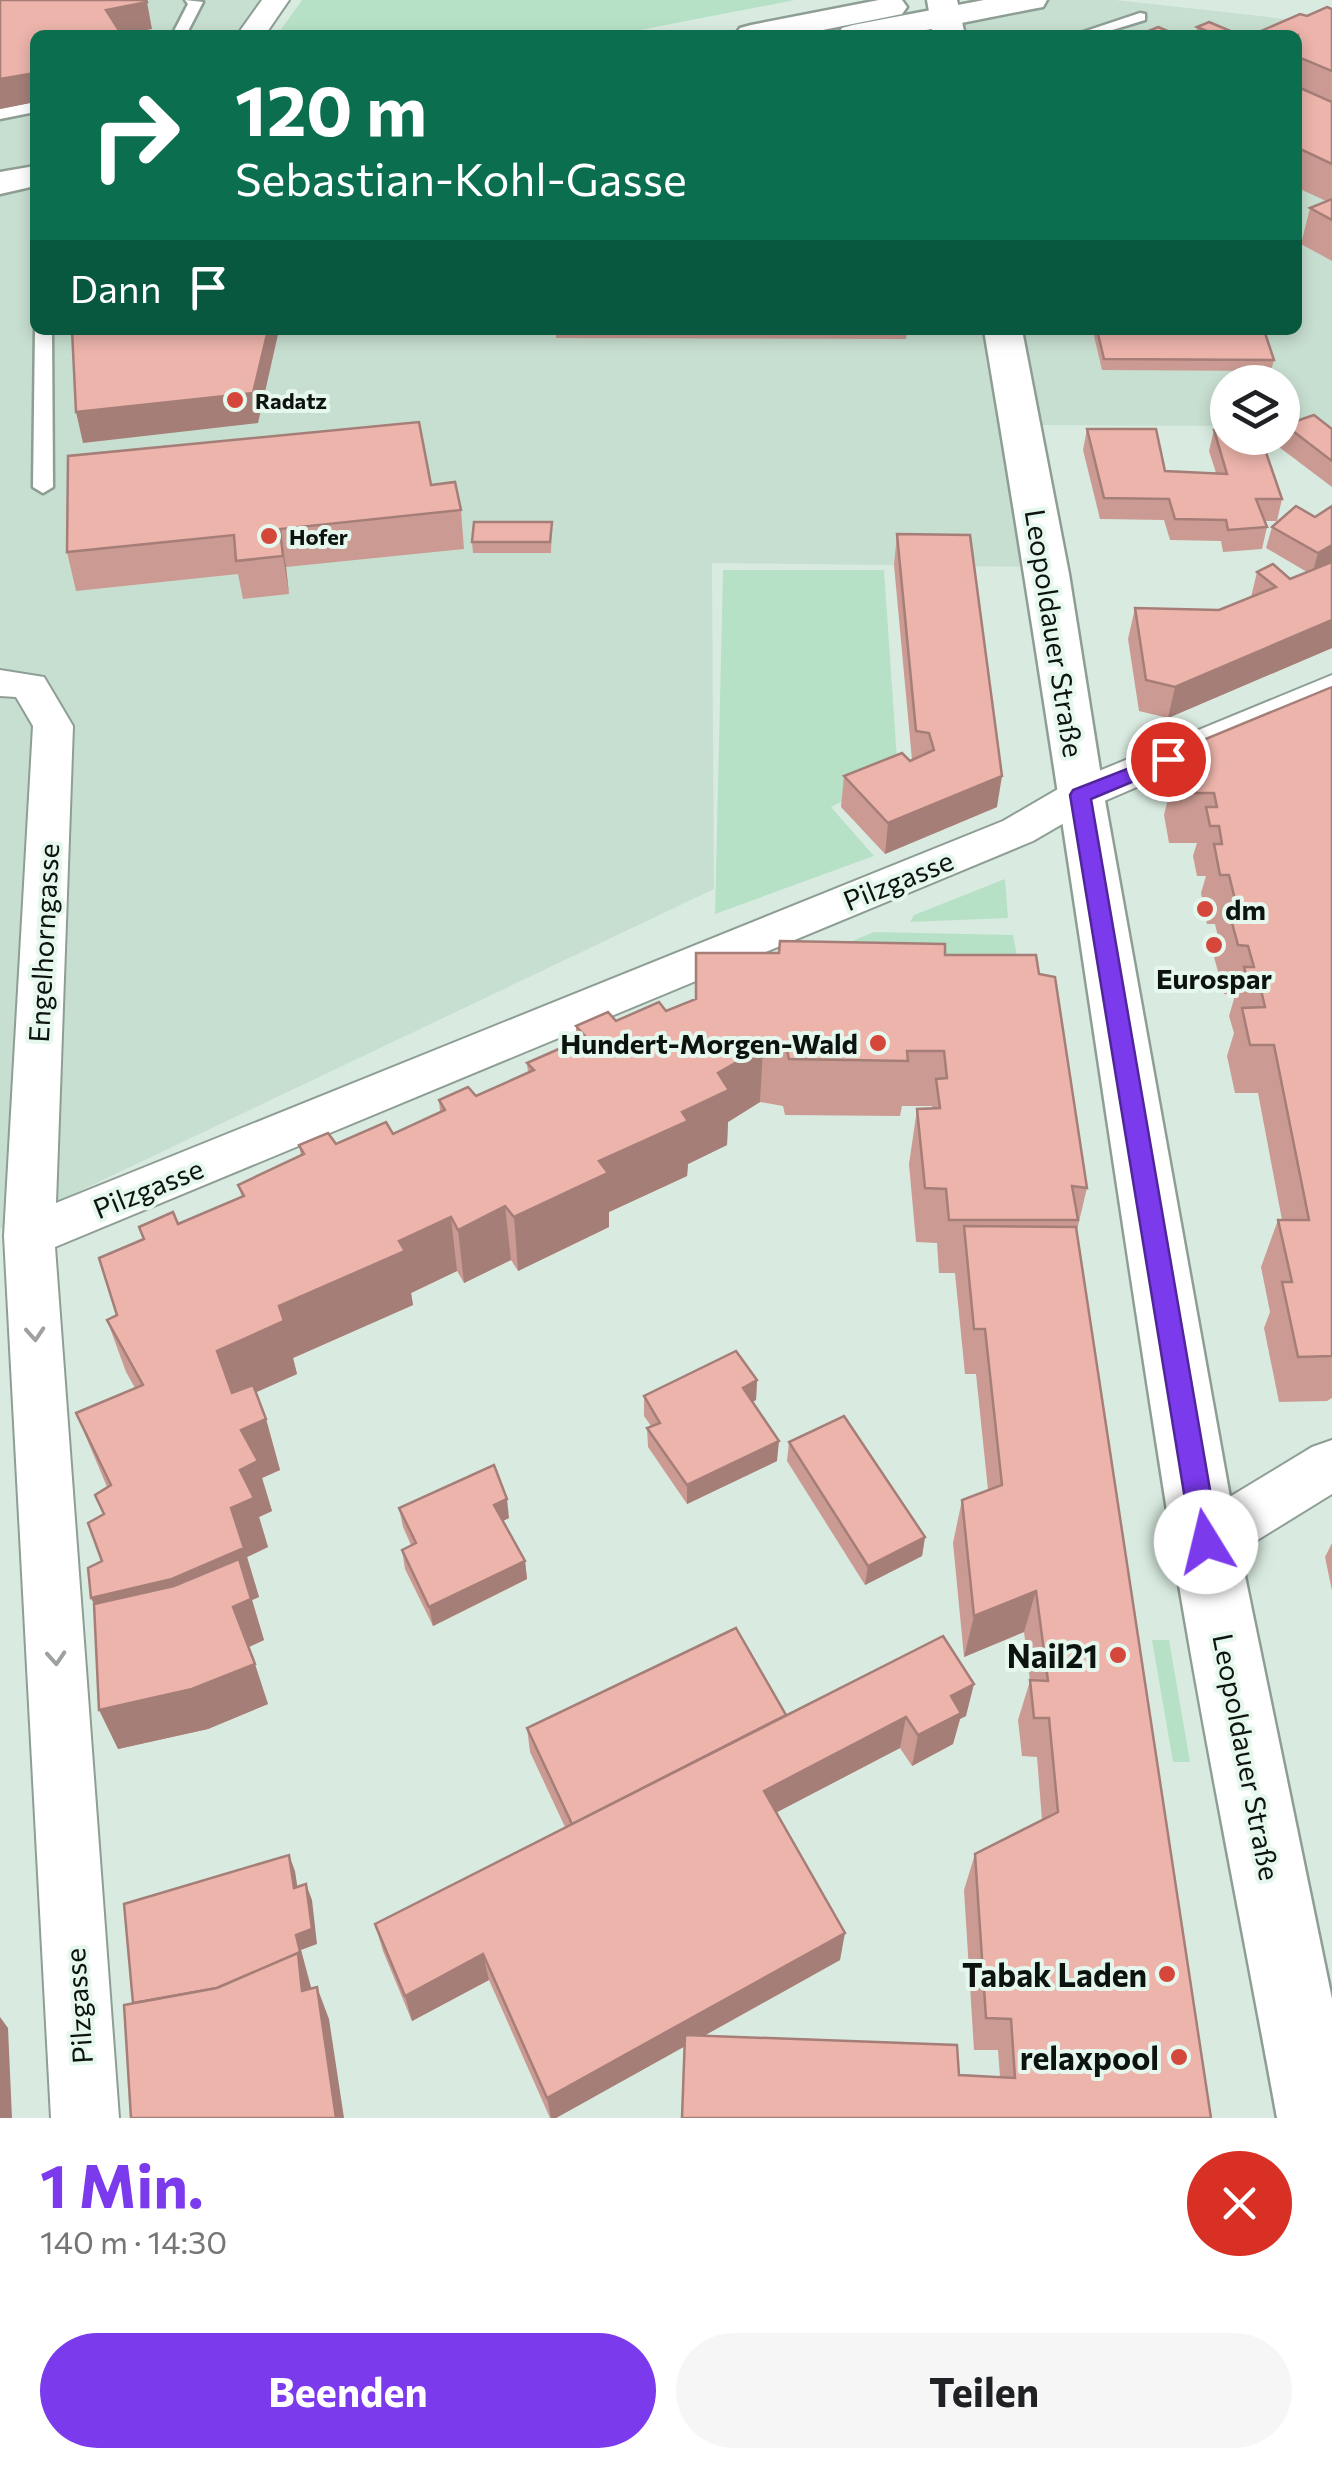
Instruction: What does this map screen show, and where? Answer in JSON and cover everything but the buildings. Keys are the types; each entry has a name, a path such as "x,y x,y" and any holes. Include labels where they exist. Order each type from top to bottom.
{"main road":[{"path":"794,30 1032,0"},
{"path":"873,30 941,13"},
{"path":"0,183 30,177"},
{"path":"0,208 30,202"},
{"name":"Leopoldauer Straße","path":"1004,335 1048,574 1080,795 1206,1542 1317,2118"}],"street":[{"path":"255,30 276,0"},
{"name":"Engelhorngasse","path":"0,683 30,686 54,726 20,1261"},
{"name":"Pilzgasse","path":"85,2118 20,1261 1018,831 1080,795 1332,688"},
{"path":"1206,1542 1332,1464"}],"lane":[{"path":"182,30 196,2 192,0"},
{"path":"1098,30 1140,17"},
{"path":"0,114 30,108"},
{"path":"42,335 44,487"}],"shaded area":[{"path":"0,0 271,0 262,30 30,30 30,335 998,335 1037,567 712,563 714,889 0,1229"},
{"path":"1005,0 1115,0 1332,24 1332,487 1290,455 1300,455 1300,365 1210,365 1210,426 1029,425 1012,335 1302,335 1302,30 849,30"}],"green space":[{"path":"302,0 795,0 640,30 281,30"},
{"path":"723,570 884,570 898,774 831,807 874,856 715,914"},
{"path":"1005,879 1008,918 910,922 914,915"},
{"path":"874,932 1013,935 1023,987 748,984"},
{"path":"1152,1640 1169,1640 1190,1762 1173,1762"}],"place":[{"name":"Radatz","path":"235,400"},
{"name":"Hofer","path":"269,536"},
{"name":"dm","path":"1205,909"},
{"name":"Eurospar","path":"1214,945"},
{"name":"Hundert-Morgen-Wald","path":"878,1043"},
{"name":"Nail21","path":"1118,1655"},
{"name":"Tabak Laden","path":"1167,1974"},
{"name":"relaxpool","path":"1179,2057"}],"route":[{"path":"1168,759 1080,795 1206,1542"}]}
